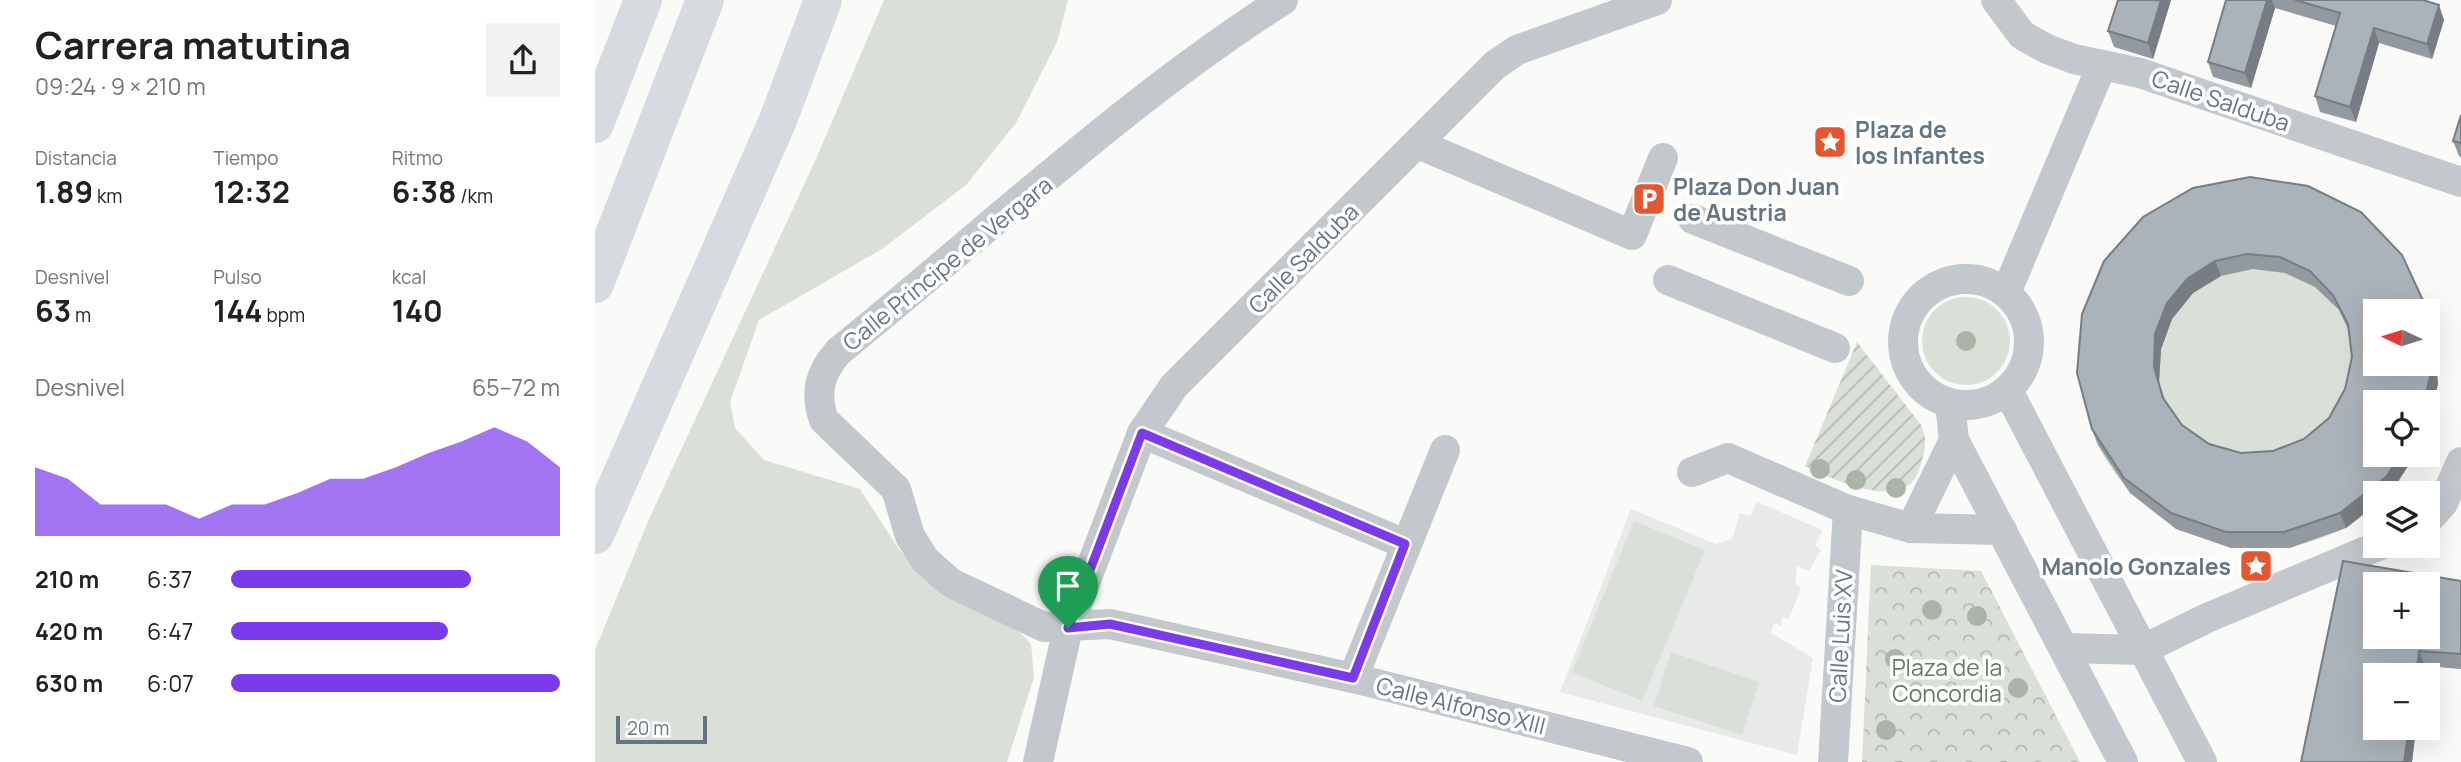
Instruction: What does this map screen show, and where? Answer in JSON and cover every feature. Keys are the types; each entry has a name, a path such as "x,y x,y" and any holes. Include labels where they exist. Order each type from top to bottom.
{"highway":[{"path":"595,124 643,0"},
{"path":"595,284 705,0"},
{"path":"595,536 778,120 823,0"}],"street":[{"name":"Calle Principe de Vergara","path":"1068,628 1044,627 971,594 951,583 925,560 910,536 896,489 824,420 819,405 819,384 827,365 839,351 1102,135 1233,32 1283,0"},
{"name":"Calle Salduba","path":"1038,762 1068,628 1142,433 1174,386 1495,65 1517,50 1657,0"},
{"name":"Calle Salduba","path":"1996,0 2022,35 2047,49 2140,73 2461,182"},
{"path":"2006,293 2102,65"},
{"path":"1418,144 1632,235 1663,158"},
{"path":"1693,219 1849,281"},
{"path":"1968,279 1989,283 2006,293 2020,308 2030,343 2027,361 2019,378 2008,391 1980,404 1950,404 1932,396 1916,382 1906,364 1903,344 1910,314 1929,290 1948,281 1968,279"},
{"path":"1668,281 1835,348"},
{"path":"2008,391 2202,762"},
{"path":"1950,404 1954,440 2123,762"},
{"path":"1142,433 1405,544"},
{"path":"1911,528 1954,440"},
{"path":"1353,678 1445,450"},
{"path":"1692,472 1728,458 1848,510 1911,528 2002,530"},
{"path":"2440,505 2461,462"},
{"name":"Calle Luis XV","path":"1833,762 1848,510"},
{"path":"2065,648 2142,650 2207,618 2363,552"},
{"name":"Calle Alfonso XIII","path":"1068,628 1110,624 1353,678 1688,762"}],"shaded area":[{"path":"1757,502 1823,530 1815,545 1821,550 1809,571 1797,566 1795,584 1801,588 1789,619 1782,617 1781,626 1774,623 1771,633 1813,658 1797,755 1560,692 1631,509 1716,544 1732,539 1740,513 1750,516"}],"green space":[{"path":"884,0 1068,0 1057,42 1016,123 966,185 882,249 759,320 730,402 735,428 764,460 860,489 898,548 941,595 1010,622 1031,644 1034,677 1007,762 595,762 595,650 649,519 816,159"},
{"path":"2199,203 2363,305 2363,376 2427,376 2427,390 2363,390 2363,467 2375,467 2375,481 2363,481 2363,515 2349,526 2310,542 2275,548 2239,546 2204,538 2172,524 2143,503 2118,477 2098,445 2083,388"},
{"path":"1957,297 1975,297 1991,304 2003,316 2010,332 2010,350 2003,366 1991,378 1975,385 1957,385 1941,378 1929,366 1922,350 1922,332 1929,316 1941,304"},
{"path":"1857,342 1921,425 1925,436 1920,467 1913,481 1901,489 1869,490 1805,466"},
{"path":"1634,521 1705,550 1642,701 1572,672"},
{"name":"Plaza de la Concordia","path":"1871,565 1981,571 2080,762 1862,762"},
{"path":"1671,652 1759,682 1742,735 1654,706"}],"building":[{"path":"2118,0 2161,0 2148,43 2108,31"},
{"path":"2226,0 2267,0 2245,73 2208,62"},
{"path":"2295,0 2423,0 2439,5 2427,44 2374,28 2350,107 2315,96 2340,13"},
{"path":"2461,115 2461,143 2453,141"},
{"path":"2250,177 2308,186 2361,212 2402,255 2422,299 2363,299 2363,376 2430,376 2427,390 2363,390 2363,467 2393,467 2387,476 2381,481 2363,481 2363,495 2340,513 2284,532 2226,532 2171,513 2124,478 2092,429 2077,373 2082,314 2104,261 2143,217 2193,188","holes":["2247,254 2280,257 2310,271 2333,295 2348,324 2352,357 2345,389 2329,418 2304,439 2273,451 2241,453 2209,444 2182,425 2163,398 2154,367 2155,334 2167,303 2188,278 2215,261"]},
{"path":"2343,561 2408,572 2363,572 2363,649 2440,649 2440,577 2461,581 2461,654 2419,651 2418,663 2363,663 2363,740 2407,740 2404,762 2301,762"}],"place":[{"name":"Plaza de los Infantes","path":"1830,142"},
{"name":"Plaza Don Juan de Austria","path":"1649,199"},
{"name":"Manolo Gonzales","path":"2256,566"}],"route":[{"path":"1142,433 1405,544 1353,678 1110,624 1068,628 1142,433"}]}
